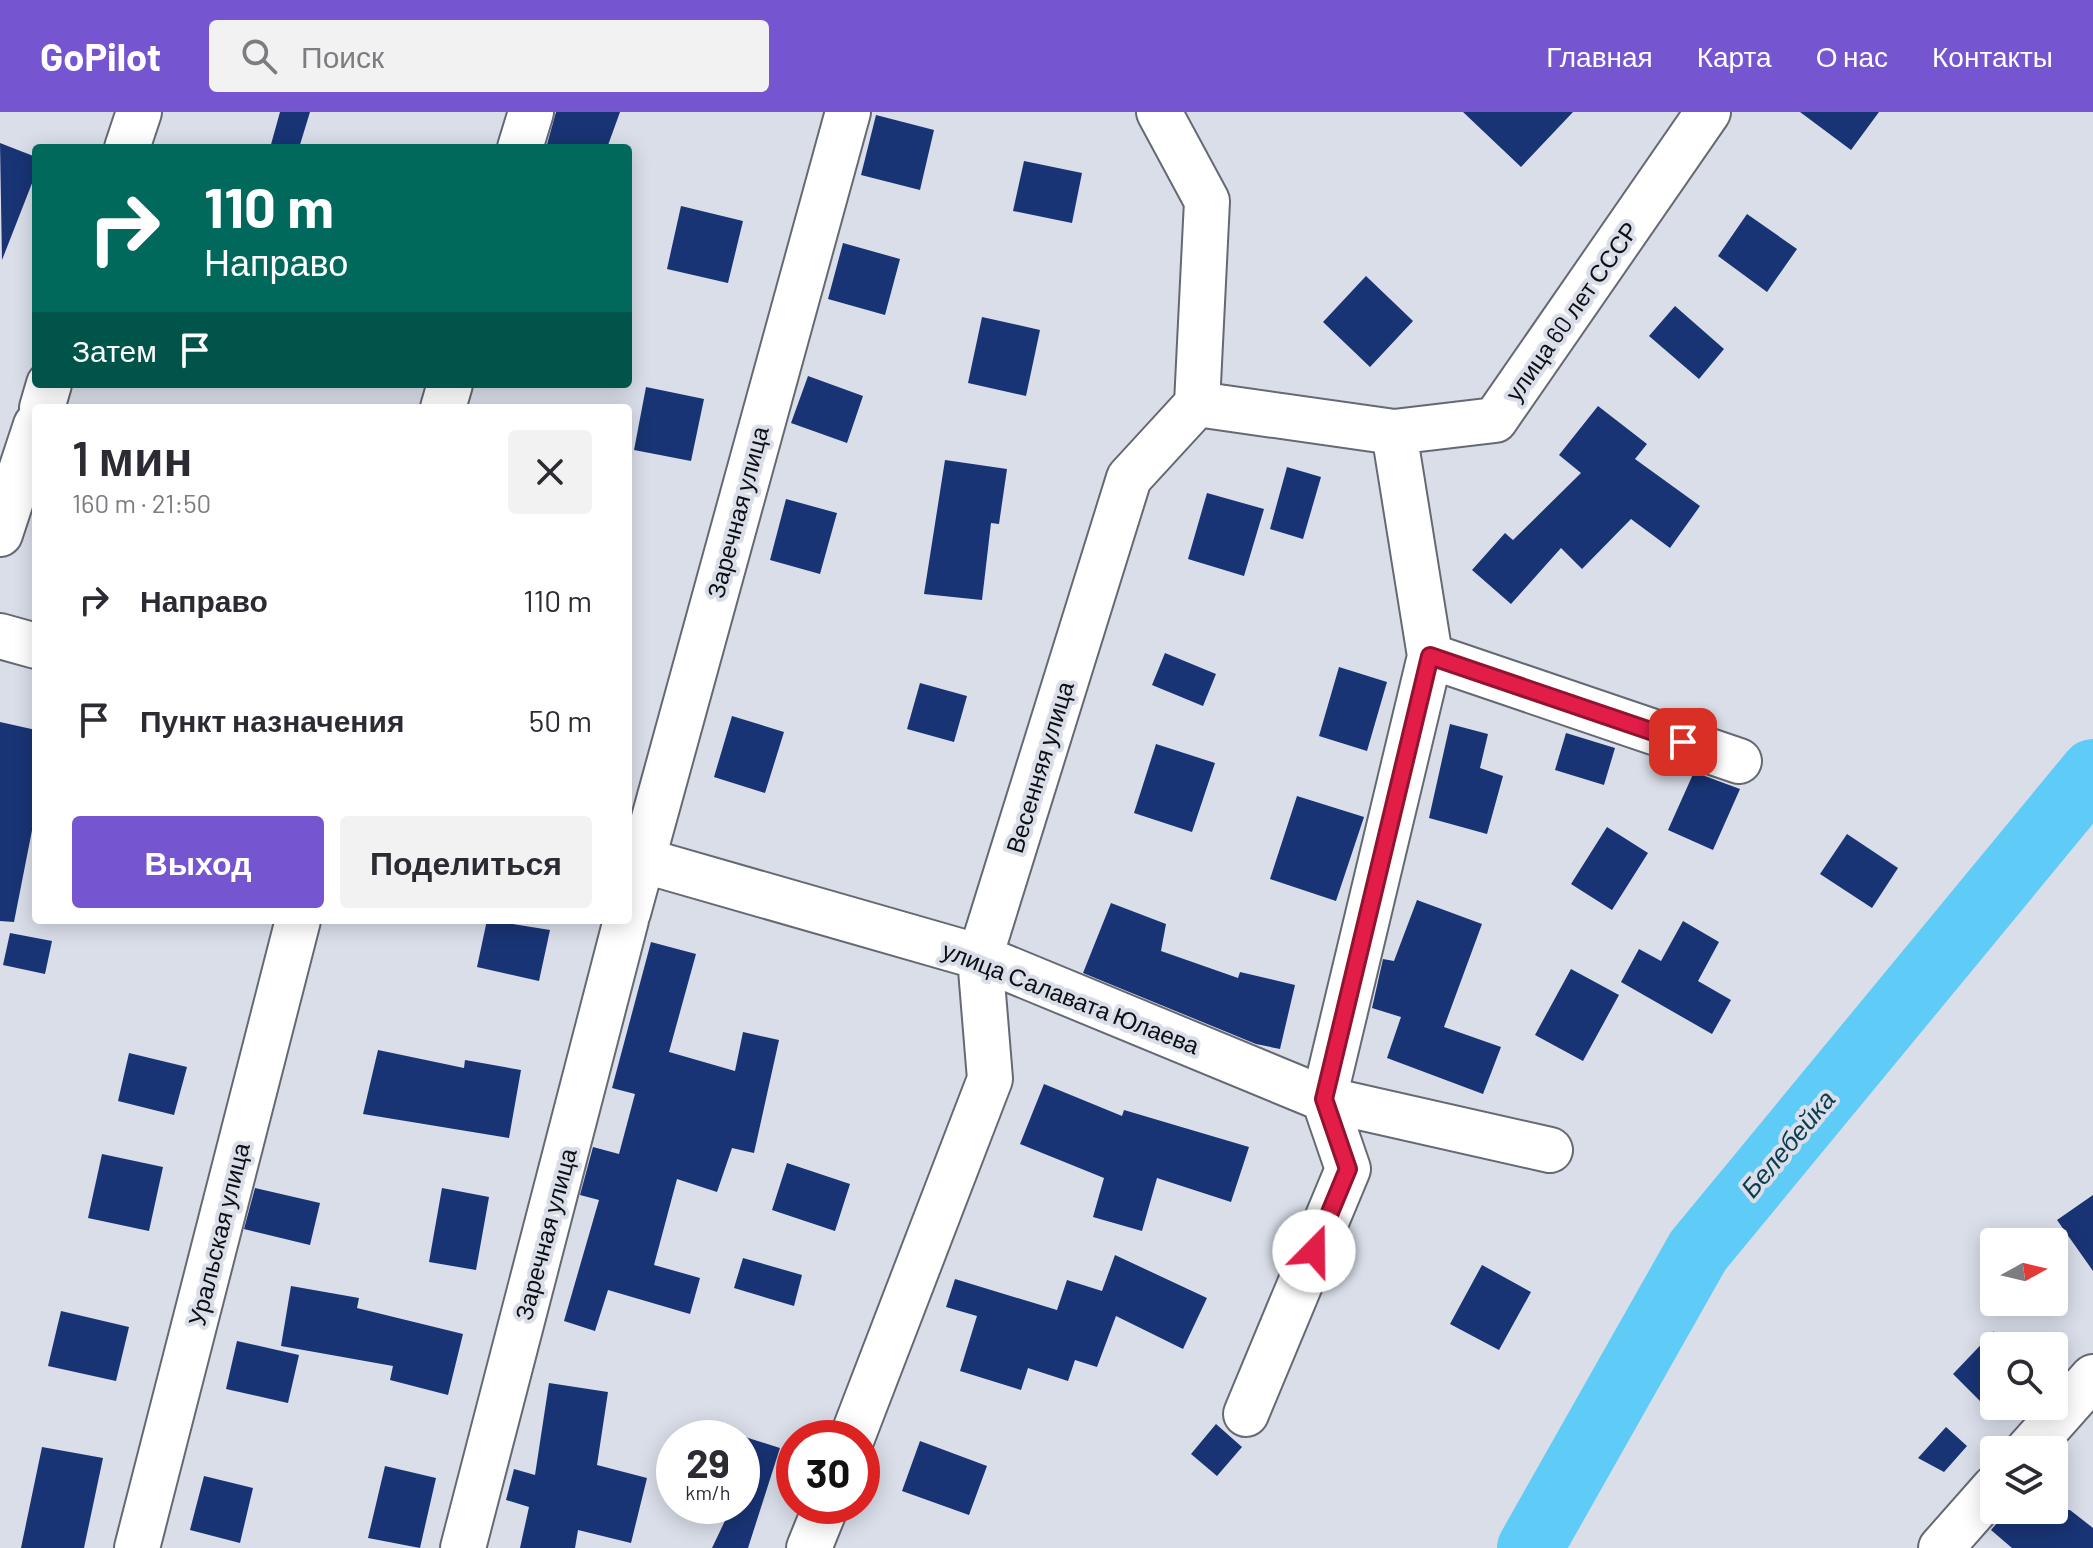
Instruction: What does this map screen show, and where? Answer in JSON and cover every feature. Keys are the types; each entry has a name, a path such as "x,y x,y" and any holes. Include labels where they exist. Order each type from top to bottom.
{"street":[{"path":"128,144 139,112"},
{"path":"521,144 531,112"},
{"name":"Заречная улица","path":"632,882 635,859 848,112"},
{"path":"1159,112 1207,201 1197,404"},
{"name":"улица 60 лет СССР","path":"1197,404 1394,432 1495,420 1708,112"},
{"name":"Весенняя улица","path":"859,1420 990,1079 980,957 1129,478 1197,404"},
{"path":"1246,1414 1348,1169 1324,1099 1430,656 1394,432"},
{"path":"0,534 32,437"},
{"path":"0,636 32,645"},
{"path":"1430,656 1739,761"},
{"name":"улица Салавата Юлаева","path":"635,859 980,957 1324,1099 1550,1150"},
{"name":"Уральская улица","path":"137,1548 297,924"},
{"name":"Заречная улица","path":"463,1548 625,924"},
{"path":"2040,1436 2093,1377"},
{"path":"1941,1548 1980,1504"},
{"path":"809,1548 819,1524"}],"building":[{"path":"280,112 310,112 300,144 271,144"},
{"path":"556,112 620,112 608,144 547,144"},
{"path":"1463,112 1573,112 1521,167"},
{"path":"1800,112 1879,112 1851,150"},
{"path":"876,115 934,130 920,190 861,175"},
{"path":"0,143 32,155 32,183 2,260"},
{"path":"1024,161 1082,173 1072,223 1013,211"},
{"path":"681,206 743,221 728,283 667,269"},
{"path":"1747,214 1797,249 1767,292 1718,256"},
{"path":"843,243 900,259 885,315 828,299"},
{"path":"1366,276 1413,321 1370,367 1323,322"},
{"path":"1675,306 1724,349 1699,379 1649,336"},
{"path":"982,317 1040,330 1026,396 968,383"},
{"path":"808,376 863,396 847,443 791,423"},
{"path":"646,387 704,399 691,461 634,450"},
{"path":"1598,406 1647,444 1635,459 1700,506 1670,548 1631,519 1582,569 1561,548 1511,604 1472,570 1505,533 1513,540 1581,473 1559,455"},
{"path":"945,460 1007,469 999,524 991,523 982,600 924,594"},
{"path":"1287,467 1321,477 1303,539 1270,529"},
{"path":"1207,493 1264,509 1244,576 1188,559"},
{"path":"786,499 837,513 820,574 770,560"},
{"path":"1165,653 1216,674 1203,706 1152,685"},
{"path":"1339,667 1387,682 1367,751 1319,736"},
{"path":"920,683 967,696 954,742 907,729"},
{"path":"732,716 784,732 765,793 714,777"},
{"path":"0,722 32,729 32,830 14,922 0,921"},
{"path":"1450,724 1488,734 1480,768 1503,776 1487,834 1429,818"},
{"path":"1566,733 1615,748 1604,785 1555,770"},
{"path":"1156,744 1215,763 1192,832 1134,813"},
{"path":"1694,772 1740,789 1713,850 1668,830"},
{"path":"1297,796 1364,817 1336,901 1270,879"},
{"path":"1607,827 1648,853 1612,910 1571,884"},
{"path":"1847,834 1898,868 1872,908 1820,874"},
{"path":"1417,900 1482,924 1444,1027 1501,1047 1483,1094 1387,1058 1401,1017 1372,1008 1383,959 1394,961"},
{"path":"1111,903 1166,924 1161,951 1238,978 1240,972 1295,985 1280,1049 1256,1044 1083,973"},
{"path":"1683,921 1719,942 1698,981 1731,1000 1712,1034 1621,982 1639,949 1661,961"},
{"path":"486,924 512,924 550,930 539,981 477,967"},
{"path":"10,933 52,941 45,974 3,965"},
{"path":"651,942 696,954 669,1052 735,1071 743,1032 779,1040 754,1153 732,1148 717,1192 677,1179 654,1265 700,1278 690,1314 608,1290 595,1331 564,1321 599,1200 580,1195 593,1147 619,1154 635,1094 612,1088"},
{"path":"1571,969 1619,995 1583,1061 1535,1035"},
{"path":"378,1050 464,1068 465,1060 521,1070 509,1138 363,1114"},
{"path":"129,1053 187,1067 174,1115 118,1101"},
{"path":"1044,1084 1122,1116 1124,1110 1249,1147 1231,1202 1157,1178 1142,1231 1093,1217 1104,1178 1020,1144"},
{"path":"102,1154 163,1167 149,1231 88,1218"},
{"path":"787,1163 850,1184 835,1231 772,1210"},
{"path":"255,1188 320,1203 310,1245 244,1229"},
{"path":"442,1188 489,1197 476,1270 429,1262"},
{"path":"2093,1195 2093,1271 2068,1236 2068,1228 2063,1228 2057,1220"},
{"path":"1115,1255 1207,1298 1183,1349 1116,1316 1097,1367 1075,1360 1068,1381 1028,1368 1021,1390 960,1371 977,1316 946,1307 955,1279 1057,1310 1067,1280 1102,1291"},
{"path":"743,1258 802,1275 794,1306 734,1288"},
{"path":"1482,1265 1531,1292 1499,1350 1450,1324"},
{"path":"291,1286 359,1298 357,1308 463,1334 448,1395 390,1380 393,1366 281,1346"},
{"path":"61,1311 129,1327 116,1381 48,1366"},
{"path":"237,1341 299,1355 288,1403 226,1389"},
{"path":"1980,1346 1980,1401 1953,1374"},
{"path":"549,1383 608,1392 597,1465 647,1478 631,1543 578,1530 575,1548 520,1548 529,1507 506,1500 514,1469 535,1475"},
{"path":"1216,1424 1242,1447 1217,1476 1191,1454"},
{"path":"1946,1427 1967,1446 1944,1472 1918,1458"},
{"path":"920,1441 987,1466 969,1515 902,1491"},
{"path":"760,1442 776,1447 776,1460 760,1510"},
{"path":"42,1447 103,1458 84,1548 21,1548"},
{"path":"385,1466 436,1478 420,1548 368,1538"},
{"path":"204,1476 253,1488 240,1543 190,1530"},
{"path":"2070,1510 2093,1528 2093,1548 2012,1548 1991,1530 1996,1524 2068,1524"},
{"path":"723,1524 756,1524 748,1548 712,1548"}],"waterway":[{"name":"Белебейка","path":"1530,1548 1698,1251 2093,772"}],"route":[{"path":"1314,1251 1348,1169 1324,1099 1430,656 1683,742"}]}
